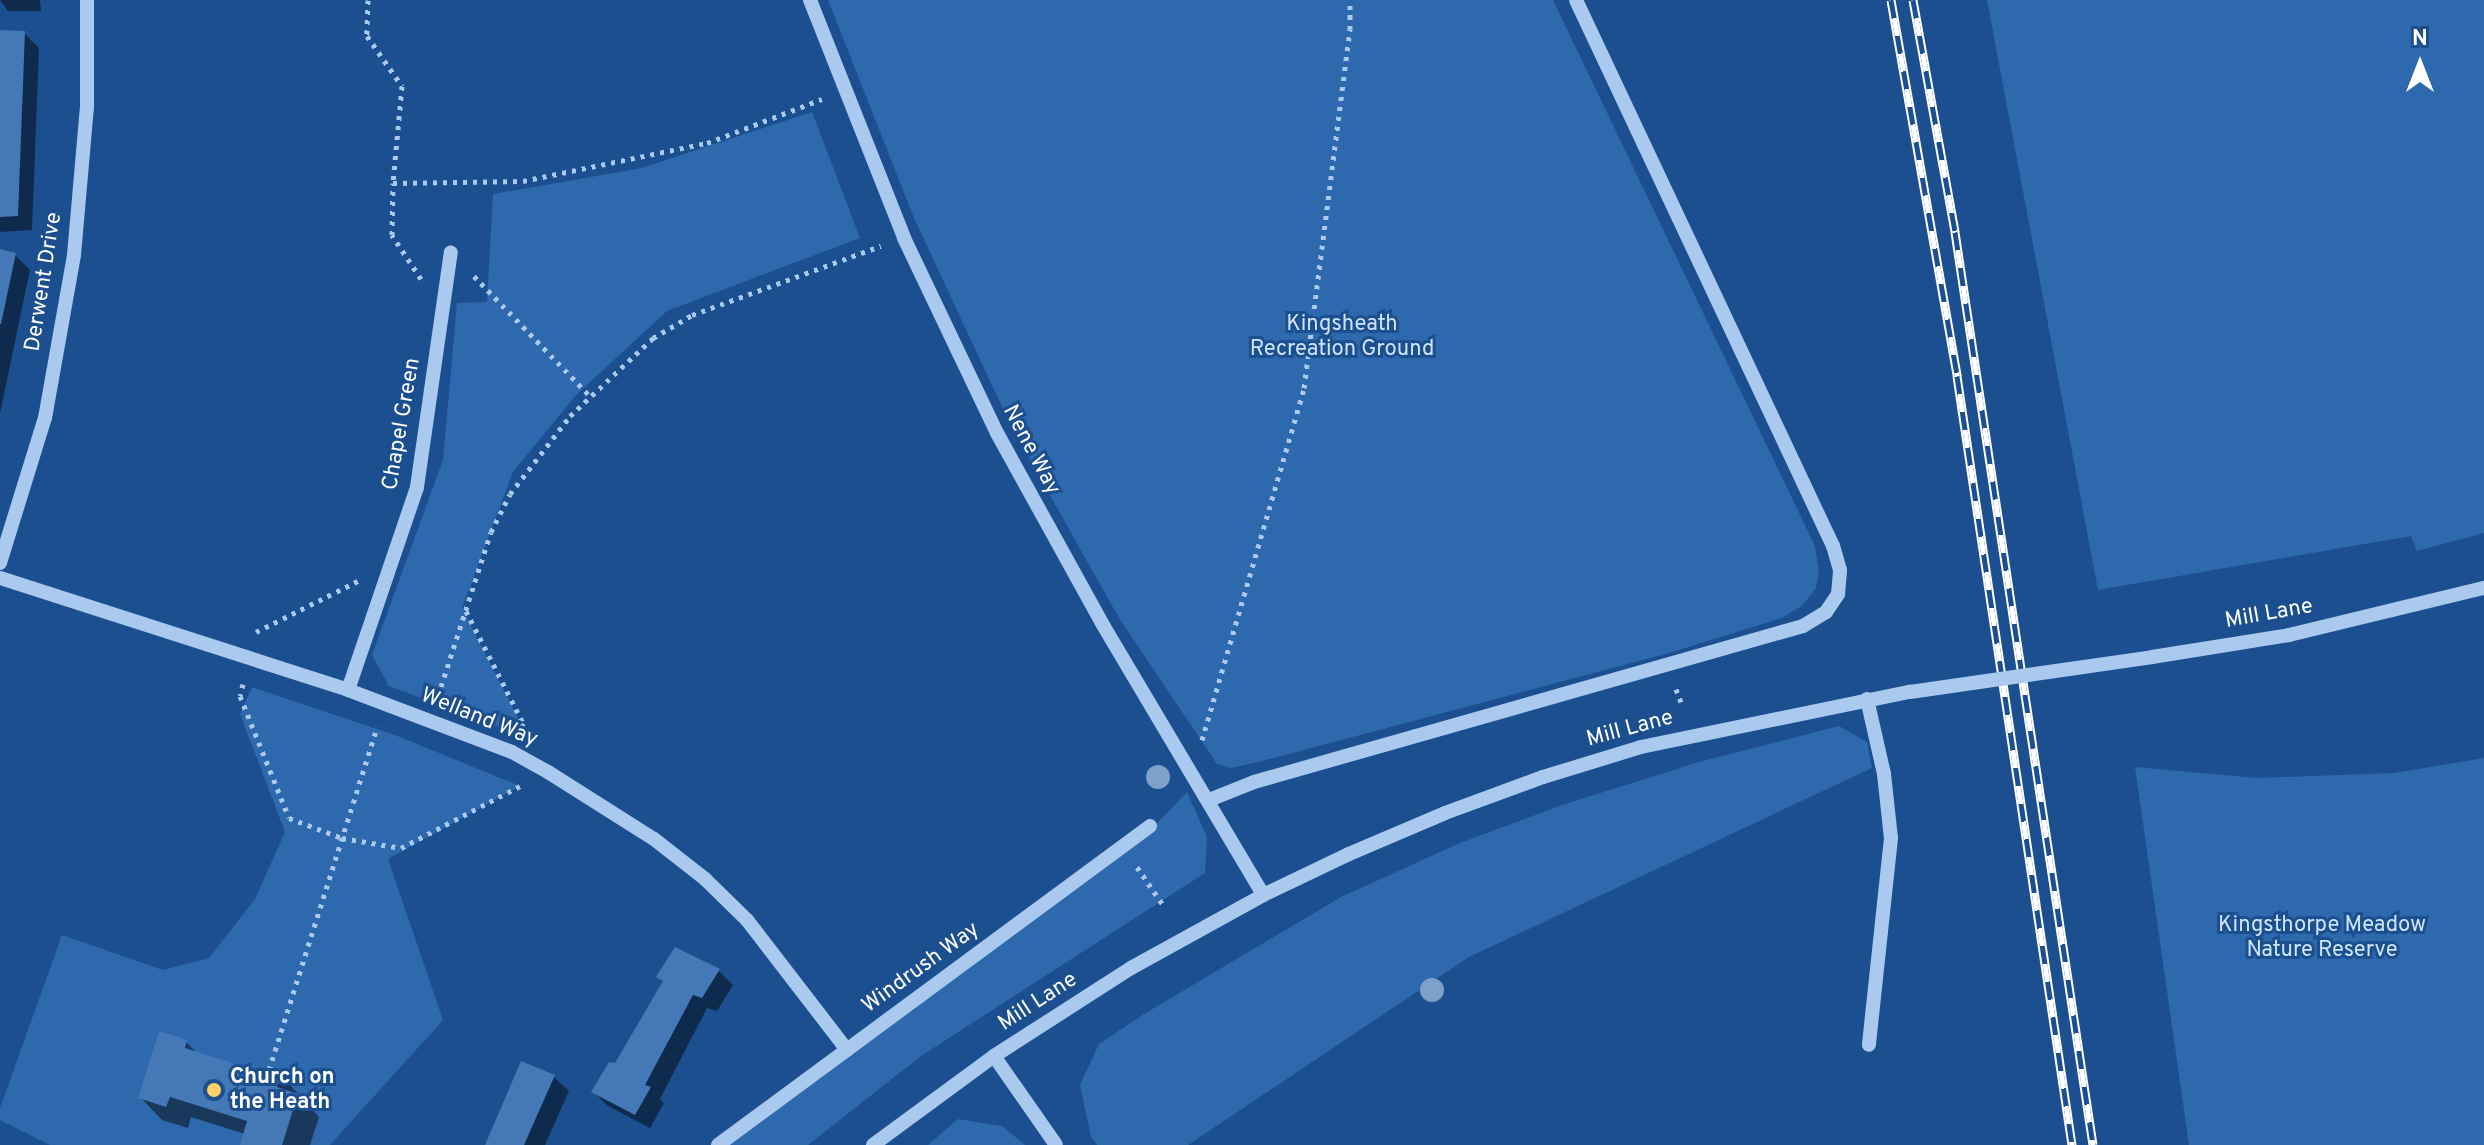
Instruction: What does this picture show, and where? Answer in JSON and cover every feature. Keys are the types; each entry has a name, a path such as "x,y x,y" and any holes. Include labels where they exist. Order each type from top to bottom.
{"street":[{"name":"Derwent Drive","path":"0,563 45,418 74,255 87,107 87,0"},
{"name":"Nene Way","path":"810,0 904,238 1010,459 1103,625 1263,895"},
{"path":"1209,800 1254,782 1803,626 1826,612 1838,594 1840,570 1833,546 1576,0"},
{"name":"Chapel Green","path":"348,690 417,487 451,252"},
{"name":"Welland Way","path":"0,578 348,690 512,752 548,772 654,839 705,879 747,920 847,1050"},
{"name":"Mill Lane","path":"873,1145 994,1056 1131,968 1263,895 1445,813 1543,777 1710,730 1867,699 2289,635 2484,588"},
{"path":"1867,699 1884,774 1891,838 1869,1045"},
{"name":"Windrush Way","path":"718,1145 1150,826"},
{"path":"994,1056 1056,1145"}],"path":[{"path":"368,0 367,36 402,86 393,183 392,235 422,280 444,296"},
{"path":"1201,745 1304,388 1350,29 1350,0"},
{"path":"393,183 523,181 707,143 845,90"},
{"path":"430,721 491,532 510,494 535,457 590,396 653,338 692,315 904,238"},
{"path":"451,252 590,396"},
{"path":"384,584 359,580 256,632 244,657 240,696 289,818 342,838 401,848 548,772"},
{"path":"465,610 523,723 512,752"},
{"path":"269,1070 384,704"},
{"path":"1123,846 1163,905"}],"green space":[{"name":"Kingsheath Recreation Ground","path":"828,0 1553,0 1815,546 1819,571 1816,588 1803,605 1782,618 1669,653 1262,761 1231,768 1217,764 1119,618 1011,426 914,218"},
{"path":"1987,0 2484,0 2484,533 2417,551 2411,536 2098,590"},
{"path":"812,112 860,238 667,311 576,395 513,472 462,608 528,738 389,686 372,655 443,460 457,303 487,302 493,194 642,168"},
{"path":"252,687 395,735 520,786 388,859 443,1020 330,1145 50,1145 0,1120 0,1108 62,935 163,970 209,958 255,899 285,832 240,714"},
{"path":"1839,726 1867,742 1872,768 1469,957 1188,1145 1097,1145 1091,1137 1080,1085 1099,1044 1341,897 1460,843 1562,805 1699,762"},
{"name":"Kingsthorpe Meadow Nature Reserve","path":"2484,758 2484,1145 2189,1145 2135,767 2256,778 2394,773"},
{"path":"1187,792 1207,837 1205,873 921,1056 808,1145 729,1145 1141,840"},
{"path":"958,1119 1002,1126 1025,1145 928,1145"}],"building":[{"path":"0,30 25,31 18,216 0,217"},
{"path":"0,249 16,253 1,324 0,324"},
{"path":"675,947 720,969 702,998 693,995 645,1085 651,1087 635,1115 591,1092 609,1062 615,1063 663,981 656,977"},
{"name":"Church on the Heath","path":"159,1031 187,1040 185,1048 260,1072 262,1067 282,1074 277,1087 298,1094 282,1145 240,1145 247,1121 170,1097 166,1107 138,1098"},
{"path":"521,1061 555,1075 524,1145 485,1145"}],"railway":[{"path":"1891,0 1957,376 2072,1145"},
{"path":"1913,0 1955,232 2093,1145"}],"place":[{"name":"Church on the Heath","path":"214,1090"}]}
